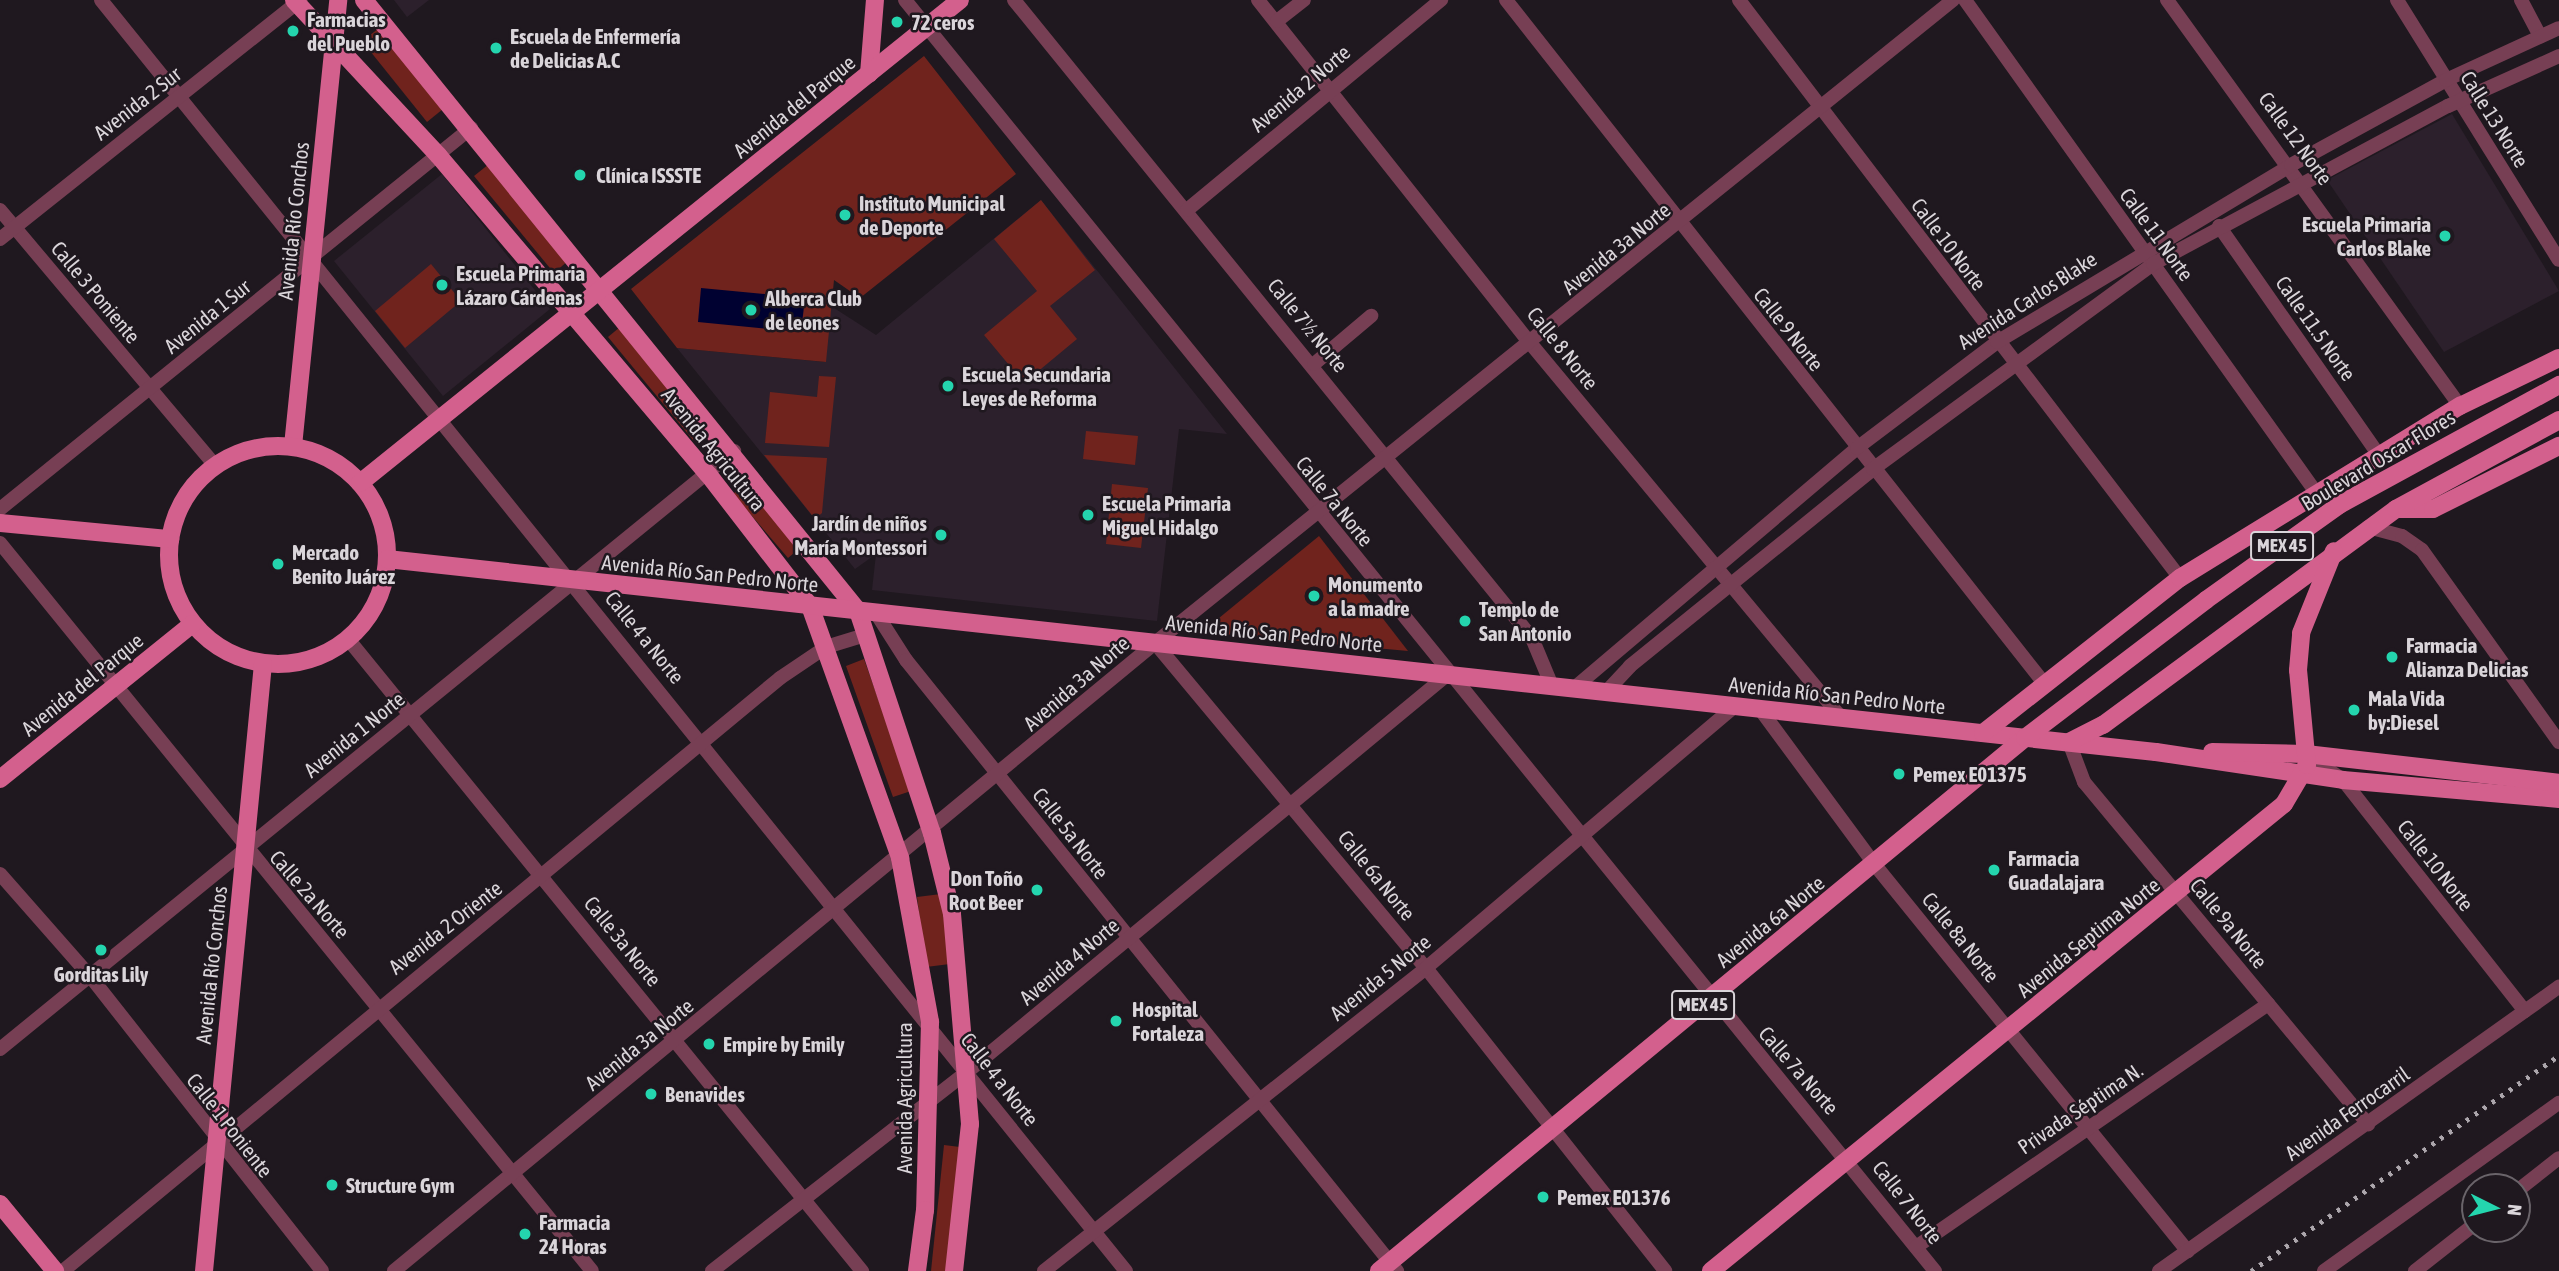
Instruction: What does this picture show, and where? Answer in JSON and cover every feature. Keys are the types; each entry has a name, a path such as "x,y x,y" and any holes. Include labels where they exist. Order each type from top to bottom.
{"main road":[{"name":"Avenida Río Conchos","path":"293,446 338,0"},
{"name":"Avenida Agricultura","path":"364,0 734,451 858,611 932,833 952,914 967,1072 967,1175 954,1271"},
{"path":"869,74 875,0"},
{"name":"Avenida del Parque","path":"360,483 573,316 961,0"},
{"name":"Avenida Agricultura","path":"297,1 335,37 438,155 708,474 810,606 900,858 930,1022 930,1098 916,1271"},
{"path":"1983,733 2043,682 2180,578 2315,491 2460,406 2559,358"},
{"name":"Boulevard Oscar Flores","path":"2025,738 2339,505 2559,385"},
{"name":"MEX 45","path":"2069,742 2103,725 2368,527 2396,509 2559,421"},
{"path":"293,446 341,466 360,483 385,531 387,559 369,616 348,639 293,664 263,664 212,643 192,624 172,578 170,539 185,497 215,465 239,452 293,446"},
{"path":"2396,509 2433,509 2559,446"},
{"path":"0,523 170,539"},
{"name":"MEX 45","path":"2304,775 2306,754 2298,670 2301,633 2334,551"},
{"name":"Avenida Río San Pedro Norte","path":"387,559 2069,742 2343,780 2485,783"},
{"name":"Avenida del Parque","path":"0,779 192,624"},
{"name":"Avenida Río Conchos","path":"204,1271 263,664"},
{"name":"Avenida 6a Norte","path":"1389,1268 1551,1128 2025,738"},
{"name":"Avenida Río San Pedro Norte","path":"2156,752 2306,754 2485,783"},
{"name":"Avenida Septima Norte","path":"1711,1271 2267,821 2304,775"},
{"path":"2485,783 2559,783"},
{"path":"2485,783 2559,799"},
{"path":"0,1204 55,1271"}],"street":[{"name":"Calle 4 a Norte","path":"101,0 930,1022 1126,1271"},
{"name":"Calle 7a Norte","path":"905,0 1710,999 1848,1160"},
{"name":"Calle 7½ Norte","path":"1014,0 1314,364 1387,461 1532,638 1552,687"},
{"name":"Calle 8 Norte","path":"1258,0 1531,344 1842,718"},
{"path":"1277,21 1304,0"},
{"name":"Avenida 2 Norte","path":"1187,210 1330,89 1441,0"},
{"name":"Calle 9 Norte","path":"1506,0 2043,682"},
{"name":"Calle 10 Norte","path":"1740,0 1997,342 2180,578"},
{"name":"Avenida 3a Norte","path":"394,1271 1000,777 1155,643 1320,516 1953,0"},
{"name":"Calle 11 Norte","path":"1965,0 2315,491"},
{"name":"Calle 12 Norte","path":"2167,0 2291,165 2460,406"},
{"name":"Calle 13 Norte","path":"2397,0 2559,260"},
{"path":"2521,0 2540,36"},
{"name":"Avenida 2 Sur","path":"0,239 297,1"},
{"name":"Avenida Carlos Blake","path":"1573,689 1716,564 1857,448 1997,342 2142,250 2291,165 2446,80 2559,28"},
{"name":"Avenida Carlos Blake","path":"1606,692 1731,584 1873,469 2013,363 2153,264 2219,226 2459,101 2559,56"},
{"name":"Avenida 1 Sur","path":"0,509 313,259 471,128"},
{"name":"Calle 3 Poniente","path":"0,210 215,465"},
{"name":"Calle 11.5 Norte","path":"2219,226 2378,454"},
{"path":"1314,364 1371,316"},
{"name":"Avenida 1 Norte","path":"0,1049 734,451"},
{"path":"2368,527 2402,536 2422,550 2559,742"},
{"name":"Calle 2a Norte","path":"0,543 244,850 378,1005 592,1271"},
{"name":"Calle 5a Norte","path":"876,613 1127,939 1262,1100 1389,1268"},
{"name":"Avenida 2 Oriente","path":"63,1271 378,1005 544,877 703,743 826,647 864,635"},
{"name":"Calle 3a Norte","path":"348,639 862,1271"},
{"name":"Calle 6a Norte","path":"1155,643 1426,968 1665,1271"},
{"name":"Avenida 4 Norte","path":"712,1271 930,1098 967,1072 1293,806 1447,675"},
{"name":"Avenida 5 Norte","path":"1044,1271 1426,968 1578,836 1735,706"},
{"name":"Calle 8a Norte","path":"1760,709 1875,864 2188,1251"},
{"name":"Calle 9a Norte","path":"2069,742 2084,782 2368,1124"},
{"name":"Calle 10 Norte","path":"2306,754 2343,780 2525,1011"},
{"name":"Calle 1 Poniente","path":"0,874 90,976 215,1143 321,1271"},
{"name":"Avenida Ferrocarril","path":"2159,1271 2559,988"},
{"name":"Privada Séptima N.","path":"1916,1247 2268,1004"},
{"path":"2324,1271 2559,1102"},
{"path":"2531,1180 2559,1158"},
{"name":"Calle 7 Norte","path":"1848,1160 1935,1271"},
{"path":"2415,1271 2461,1235"}],"shaded area":[{"path":"394,0 429,0 407,17"},
{"path":"378,29 443,109 427,122 362,41"},
{"name":"Instituto Municipal de Deporte","path":"924,56 1016,174 860,298 834,280 826,362 677,348 631,289"},
{"name":"Escuela Primaria Carlos Blake","path":"2452,114 2559,291 2444,352 2327,180"},
{"path":"489,164 569,260 554,273 474,176"},
{"name":"Escuela Primaria Lázaro Cárdenas","path":"442,174 550,309 443,396 334,261"},
{"name":"Escuela Secundaria Leyes de Reforma","path":"1041,200 1227,434 1179,429 1157,621 872,590 876,554 855,569 677,348 825,362 831,306 876,335"},
{"path":"1041,200 1095,270 1050,306 1077,339 1024,383 984,335 1037,291 994,239"},
{"path":"431,264 461,301 405,348 375,311"},
{"name":"Alberca Club de leones","path":"701,288 805,298 801,332 698,322"},
{"path":"620,327 705,430 693,440 608,337"},
{"path":"819,376 836,377 829,447 765,443 770,392 817,397"},
{"path":"1086,431 1138,436 1135,465 1083,459"},
{"path":"764,455 827,458 822,513 815,519"},
{"path":"751,479 806,543 788,558 733,494"},
{"path":"1112,484 1148,488 1141,548 1106,544"},
{"path":"1319,536 1408,651 1202,632"},
{"path":"864,659 910,789 917,789 893,797 846,666"},
{"path":"941,894 958,963 926,967 917,897"},
{"path":"944,1145 960,1147 948,1271 931,1271"}],"railway":[{"path":"2251,1271 2559,1055"}],"place":[{"name":"72 ceros","path":"897,22"},
{"name":"Farmacias del Pueblo","path":"293,31"},
{"name":"Escuela de Enfermería de Delicias A.C","path":"496,48"},
{"name":"Clínica ISSSTE","path":"580,175"},
{"name":"Instituto Municipal de Deporte","path":"845,215"},
{"name":"Escuela Primaria Carlos Blake","path":"2445,236"},
{"name":"Escuela Primaria Lázaro Cárdenas","path":"442,285"},
{"name":"Alberca Club de leones","path":"751,310"},
{"name":"Escuela Secundaria Leyes de Reforma","path":"948,386"},
{"name":"Escuela Primaria Miguel Hidalgo","path":"1088,515"},
{"name":"Jardín de niños María Montessori","path":"941,535"},
{"name":"Mercado Benito Juárez","path":"278,564"},
{"name":"Monumento a la madre","path":"1314,596"},
{"name":"Templo de San Antonio","path":"1465,621"},
{"name":"Farmacia Alianza Delicias","path":"2392,657"},
{"name":"Mala Vida by:Diesel","path":"2354,710"},
{"name":"Pemex E01375","path":"1899,774"},
{"name":"Farmacia Guadalajara","path":"1994,870"},
{"name":"Don Toño Root Beer","path":"1037,890"},
{"name":"Gorditas Lily","path":"101,950"},
{"name":"Hospital Fortaleza","path":"1116,1021"},
{"name":"Empire by Emily","path":"709,1044"},
{"name":"Benavides","path":"651,1094"},
{"name":"Structure Gym","path":"332,1185"},
{"name":"Pemex E01376","path":"1543,1197"},
{"name":"Farmacia 24 Horas","path":"525,1234"}]}
